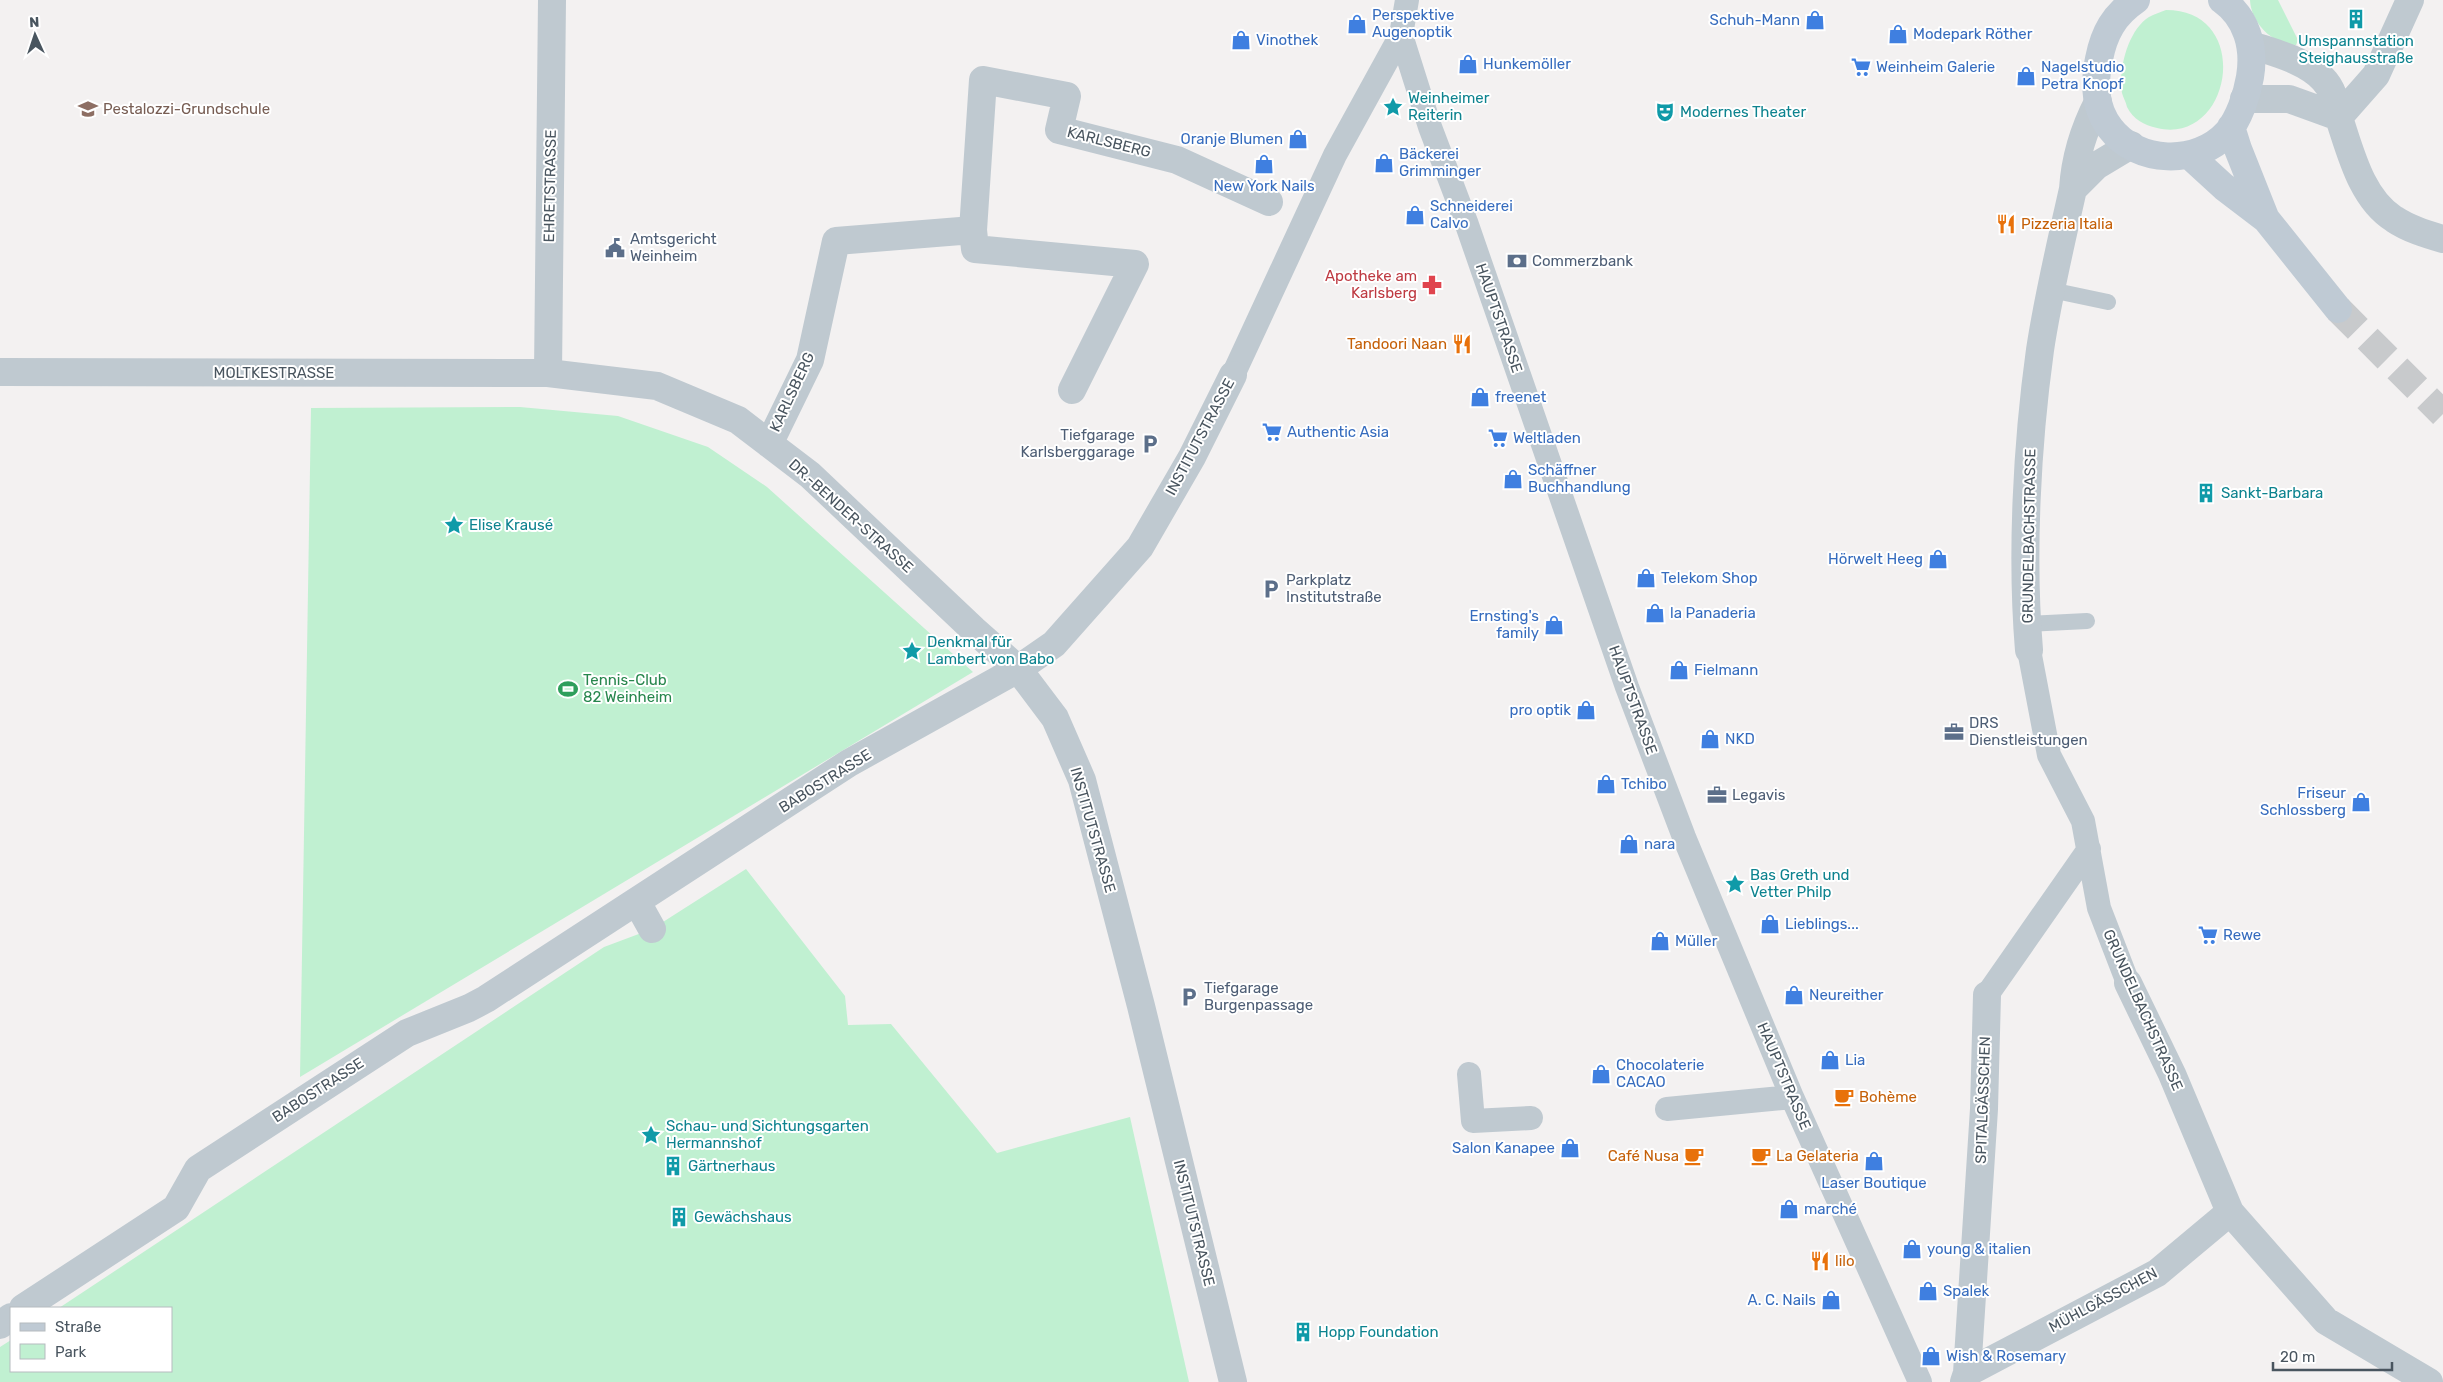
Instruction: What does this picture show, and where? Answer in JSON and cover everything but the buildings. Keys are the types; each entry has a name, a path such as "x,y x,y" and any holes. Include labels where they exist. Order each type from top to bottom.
{"main road":[{"path":"2128,3 2110,24 2102,45 2094,80 2098,102 2110,128 2124,141 2155,155 2173,157 2189,155 2208,149 2231,127 2244,99 2252,62 2251,45 2242,22 2228,2"},
{"path":"2231,127 2266,219"},
{"path":"2189,155 2224,187 2266,219 2338,309"}],"street":[{"name":"EHRETSTRASSE","path":"548,373 552,0"},
{"name":"HAUPTSTRASSE","path":"1407,0 1401,35 1430,127 1466,222 1627,687 1684,837 1792,1096 1920,1382"},
{"path":"2339,117 2376,74 2410,0"},
{"name":"INSTITUTSTRASSE","path":"1233,1382 1141,1006 1082,780 1055,718 1018,669 1054,644 1140,547 1192,456 1233,375 1335,155 1401,35"},
{"path":"2251,45 2300,63 2323,79 2332,93 2353,162 2377,202 2392,218 2409,228 2443,240"},
{"name":"KARLSBERG","path":"1072,390 1135,264 975,249 973,230 982,80 1067,96 1058,130 1177,160 1269,202"},
{"path":"2244,99 2290,99 2339,117"},
{"name":"GRUNDELBACHSTRASSE","path":"2098,102 2080,142 2075,164 2073,189 2040,350 2028,489 2028,637 2049,755 2083,821 2099,908 2128,983 2172,1074 2230,1212 2326,1321 2429,1382"},
{"path":"2073,189 2096,166 2131,145"},
{"name":"KARLSBERG","path":"768,444 810,360 836,241 973,230"},
{"name":"MOLTKESTRASSE","path":"0,372 548,373"},
{"name":"DR.-BENDER-STRASSE","path":"548,373 657,386 738,420 810,475 1018,669"},
{"name":"BABOSTRASSE","path":"25,1307 176,1208 198,1169 407,1033 486,999 849,763 1018,669"},
{"name":"SPITALGÄSSCHEN","path":"1965,1378 1984,1109 1987,995 2089,849"},
{"path":"637,902 652,929"},
{"path":"1469,1074 1473,1121 1531,1118"},
{"path":"1667,1109 1792,1096"},
{"name":"MÜHLGÄSSCHEN","path":"1965,1378 2157,1273 2230,1212"}],"lane":[{"path":"2051,290 2108,302"},
{"path":"2028,637 2087,621"}],"green space":[{"path":"2250,0 2278,0 2298,40 2296,45 2279,41 2265,31 2254,17"},
{"path":"2166,10 2194,16 2212,31 2222,52 2223,76 2216,99 2202,117 2183,128 2157,128 2143,123 2129,111 2122,93 2123,62 2135,31 2151,16"},
{"path":"520,407 618,416 708,447 767,487 973,672 300,1077 311,408"},
{"name":"Schau- und Sichtungsgarten Hermannshof","path":"746,869 845,996 848,1025 891,1024 997,1153 1130,1117 1189,1382 0,1382 0,1347 10,1341 10,1372 172,1372 172,1307 61,1307 604,947 652,929"}],"tunnel":[{"path":"2338,309 2443,414"}],"place":[{"name":"Umspannstation Steighausstraße","path":"2356,19"},
{"name":"Schuh-Mann","path":"1815,20"},
{"name":"Perspektive Augenoptik","path":"1357,24"},
{"name":"Modepark Röther","path":"1898,34"},
{"name":"Vinothek","path":"1241,40"},
{"name":"Hunkemöller","path":"1468,64"},
{"name":"Weinheim Galerie","path":"1861,67"},
{"name":"Nagelstudio Petra Knopf","path":"2026,76"},
{"name":"Weinheimer Reiterin","path":"1393,107"},
{"name":"Pestalozzi-Grundschule","path":"88,109"},
{"name":"Modernes Theater","path":"1665,112"},
{"name":"Oranje Blumen","path":"1298,139"},
{"name":"Bäckerei Grimminger","path":"1384,163"},
{"name":"New York Nails","path":"1264,164"},
{"name":"Schneiderei Calvo","path":"1415,215"},
{"name":"Pizzeria Italia","path":"2006,224"},
{"name":"Amtsgericht Weinheim","path":"615,248"},
{"name":"Commerzbank","path":"1517,261"},
{"name":"Apotheke am Karlsberg","path":"1432,285"},
{"name":"Tandoori Naan","path":"1462,344"},
{"name":"freenet","path":"1480,397"},
{"name":"Authentic Asia","path":"1272,432"},
{"name":"Weltladen","path":"1498,438"},
{"name":"Tiefgarage Karlsberggarage","path":"1150,444"},
{"name":"Schäffner Buchhandlung","path":"1513,479"},
{"name":"Sankt-Barbara","path":"2206,493"},
{"name":"Elise Krausé","path":"454,525"},
{"name":"Hörwelt Heeg","path":"1938,559"},
{"name":"Telekom Shop","path":"1646,578"},
{"name":"Parkplatz Institutstraße","path":"1271,589"},
{"name":"la Panaderia","path":"1655,613"},
{"name":"Ernsting's family","path":"1554,625"},
{"name":"Denkmal für Lambert von Babo","path":"912,651"},
{"name":"Fielmann","path":"1679,670"},
{"name":"Tennis-Club 82 Weinheim","path":"568,689"},
{"name":"pro optik","path":"1586,710"},
{"name":"DRS Dienstleistungen","path":"1954,732"},
{"name":"NKD","path":"1710,739"},
{"name":"Tchibo","path":"1606,784"},
{"name":"Legavis","path":"1717,795"},
{"name":"Friseur Schlossberg","path":"2361,802"},
{"name":"nara","path":"1629,844"},
{"name":"Bas Greth und Vetter Philp","path":"1735,884"},
{"name":"Lieblings...","path":"1770,924"},
{"name":"Rewe","path":"2208,935"},
{"name":"Müller","path":"1660,941"},
{"name":"Neureither","path":"1794,995"},
{"name":"Tiefgarage Burgenpassage","path":"1189,997"},
{"name":"Lia","path":"1830,1060"},
{"name":"Chocolaterie CACAO","path":"1601,1074"},
{"name":"Bohème","path":"1844,1097"},
{"name":"Schau- und Sichtungsgarten Hermannshof","path":"651,1135"},
{"name":"Salon Kanapee","path":"1570,1148"},
{"name":"Café Nusa","path":"1694,1156"},
{"name":"La Gelateria","path":"1761,1156"},
{"name":"Laser Boutique","path":"1874,1161"},
{"name":"Gärtnerhaus","path":"673,1166"},
{"name":"marché","path":"1789,1209"},
{"name":"Gewächshaus","path":"679,1217"},
{"name":"young & italien","path":"1912,1249"},
{"name":"lilo","path":"1820,1261"},
{"name":"Spalek","path":"1928,1291"},
{"name":"A. C. Nails","path":"1831,1300"},
{"name":"Hopp Foundation","path":"1303,1332"},
{"name":"Wish & Rosemary","path":"1931,1356"}]}
